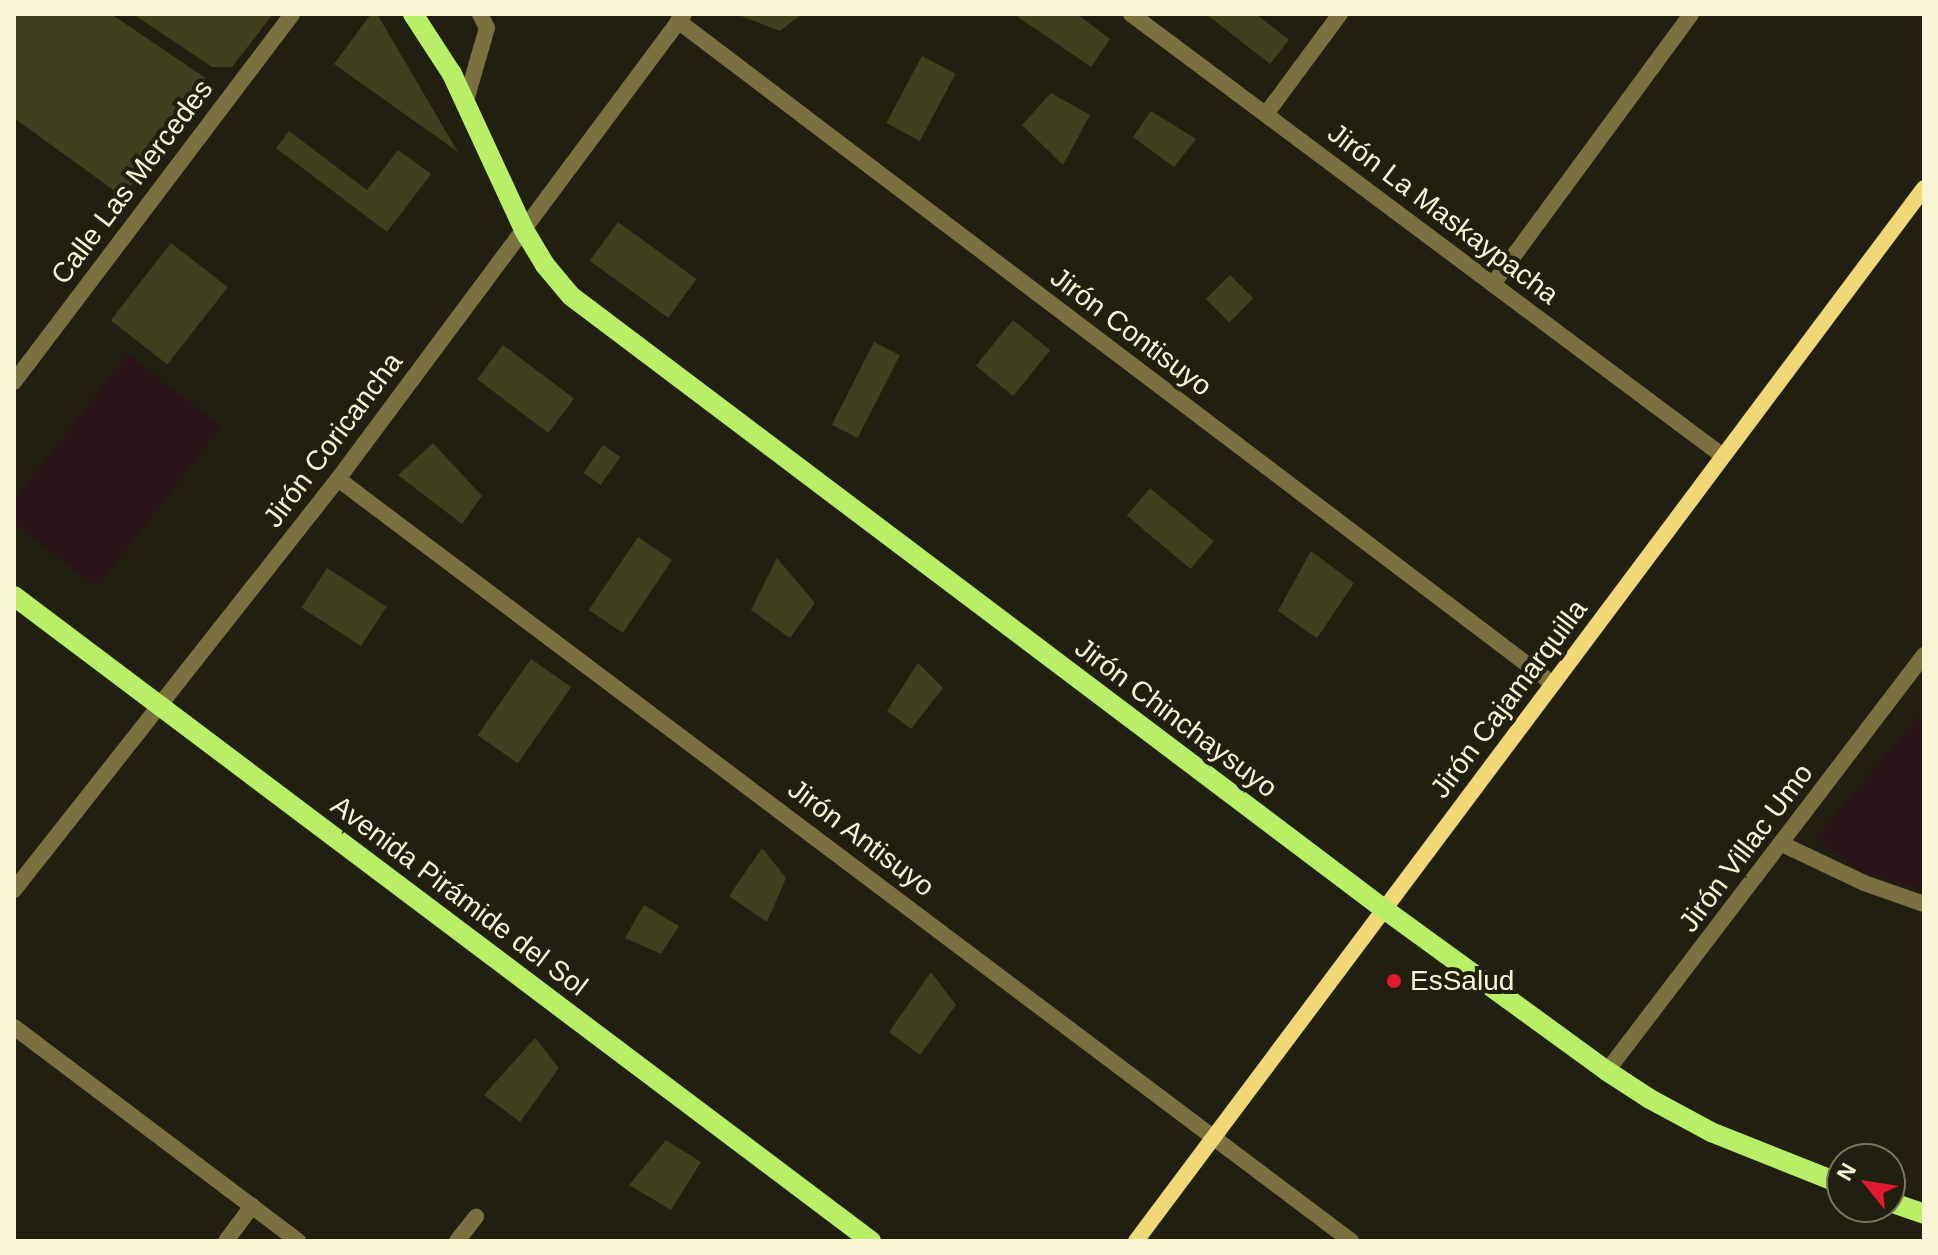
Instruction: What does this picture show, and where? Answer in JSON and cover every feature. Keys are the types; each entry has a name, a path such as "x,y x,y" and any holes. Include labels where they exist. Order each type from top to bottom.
{"main road":[{"name":"Jirón Chinchaysuyo","path":"413,14 452,74 524,230 545,265 571,296 1384,909 1607,1071 1711,1132 1826,1178"},
{"name":"Avenida Pirámide del Sol","path":"14,596 871,1241"}],"street":[{"name":"Calle Las Mercedes","path":"14,382 292,14"},
{"path":"465,104 487,28 480,14"},
{"name":"Jirón La Maskaypacha","path":"1131,14 1723,456"},
{"path":"1266,114 1340,14"},
{"path":"1493,284 1691,14"},
{"name":"Jirón Coricancha","path":"14,890 338,479 681,18"},
{"name":"Jirón Contisuyo","path":"681,18 1553,684"},
{"name":"Jirón Cajamarquilla","path":"1136,1241 1924,188"},
{"name":"Jirón Antisuyo","path":"338,479 1351,1241"},
{"name":"Jirón Villac Umo","path":"1607,1071 1924,655"},
{"path":"1782,844 1864,883 1924,904"},
{"path":"14,1027 298,1241"},
{"path":"226,1241 252,1206"},
{"path":"457,1241 476,1217"}],"shaded area":[{"path":"128,354 221,427 97,587 14,523 14,501"},
{"path":"1924,710 1924,891 1858,870 1816,838"}],"building":[{"path":"14,14 111,14 207,79 123,197 14,118"},
{"path":"133,14 273,14 232,67 212,67"},
{"path":"371,14 377,14 458,152 334,64"},
{"path":"802,14 780,31 741,16"},
{"path":"1014,14 1077,14 1110,39 1091,67"},
{"path":"1206,14 1256,14 1289,40 1270,64"},
{"path":"922,56 956,74 920,141 886,123"},
{"path":"1051,93 1090,115 1063,165 1022,125"},
{"path":"1151,111 1196,139 1174,167 1133,137"},
{"path":"289,131 367,190 398,150 431,174 387,232 276,148"},
{"path":"618,222 696,279 668,318 590,261"},
{"path":"171,243 228,287 167,365 111,320"},
{"path":"1230,275 1253,298 1229,322 1206,299"},
{"path":"1013,320 1050,350 1013,396 976,366"},
{"path":"874,342 900,355 858,438 832,425"},
{"path":"503,345 574,399 548,433 477,379"},
{"path":"433,443 482,496 462,524 398,475"},
{"path":"603,445 620,457 601,485 583,473"},
{"path":"1150,488 1214,541 1190,569 1127,516"},
{"path":"638,537 672,560 623,633 589,610"},
{"path":"1311,551 1354,583 1317,638 1278,611"},
{"path":"777,558 815,603 790,638 751,610"},
{"path":"327,568 387,607 361,646 301,607"},
{"path":"531,659 571,687 518,763 478,735"},
{"path":"918,663 943,688 911,729 887,711"},
{"path":"762,848 786,878 767,922 729,896"},
{"path":"644,905 679,926 661,954 625,938"},
{"path":"931,972 956,1005 920,1055 889,1032"},
{"path":"535,1038 559,1068 520,1122 484,1095"},
{"path":"666,1140 701,1162 671,1210 629,1185"}],"place":[{"name":"EsSalud","path":"1394,981"}]}
